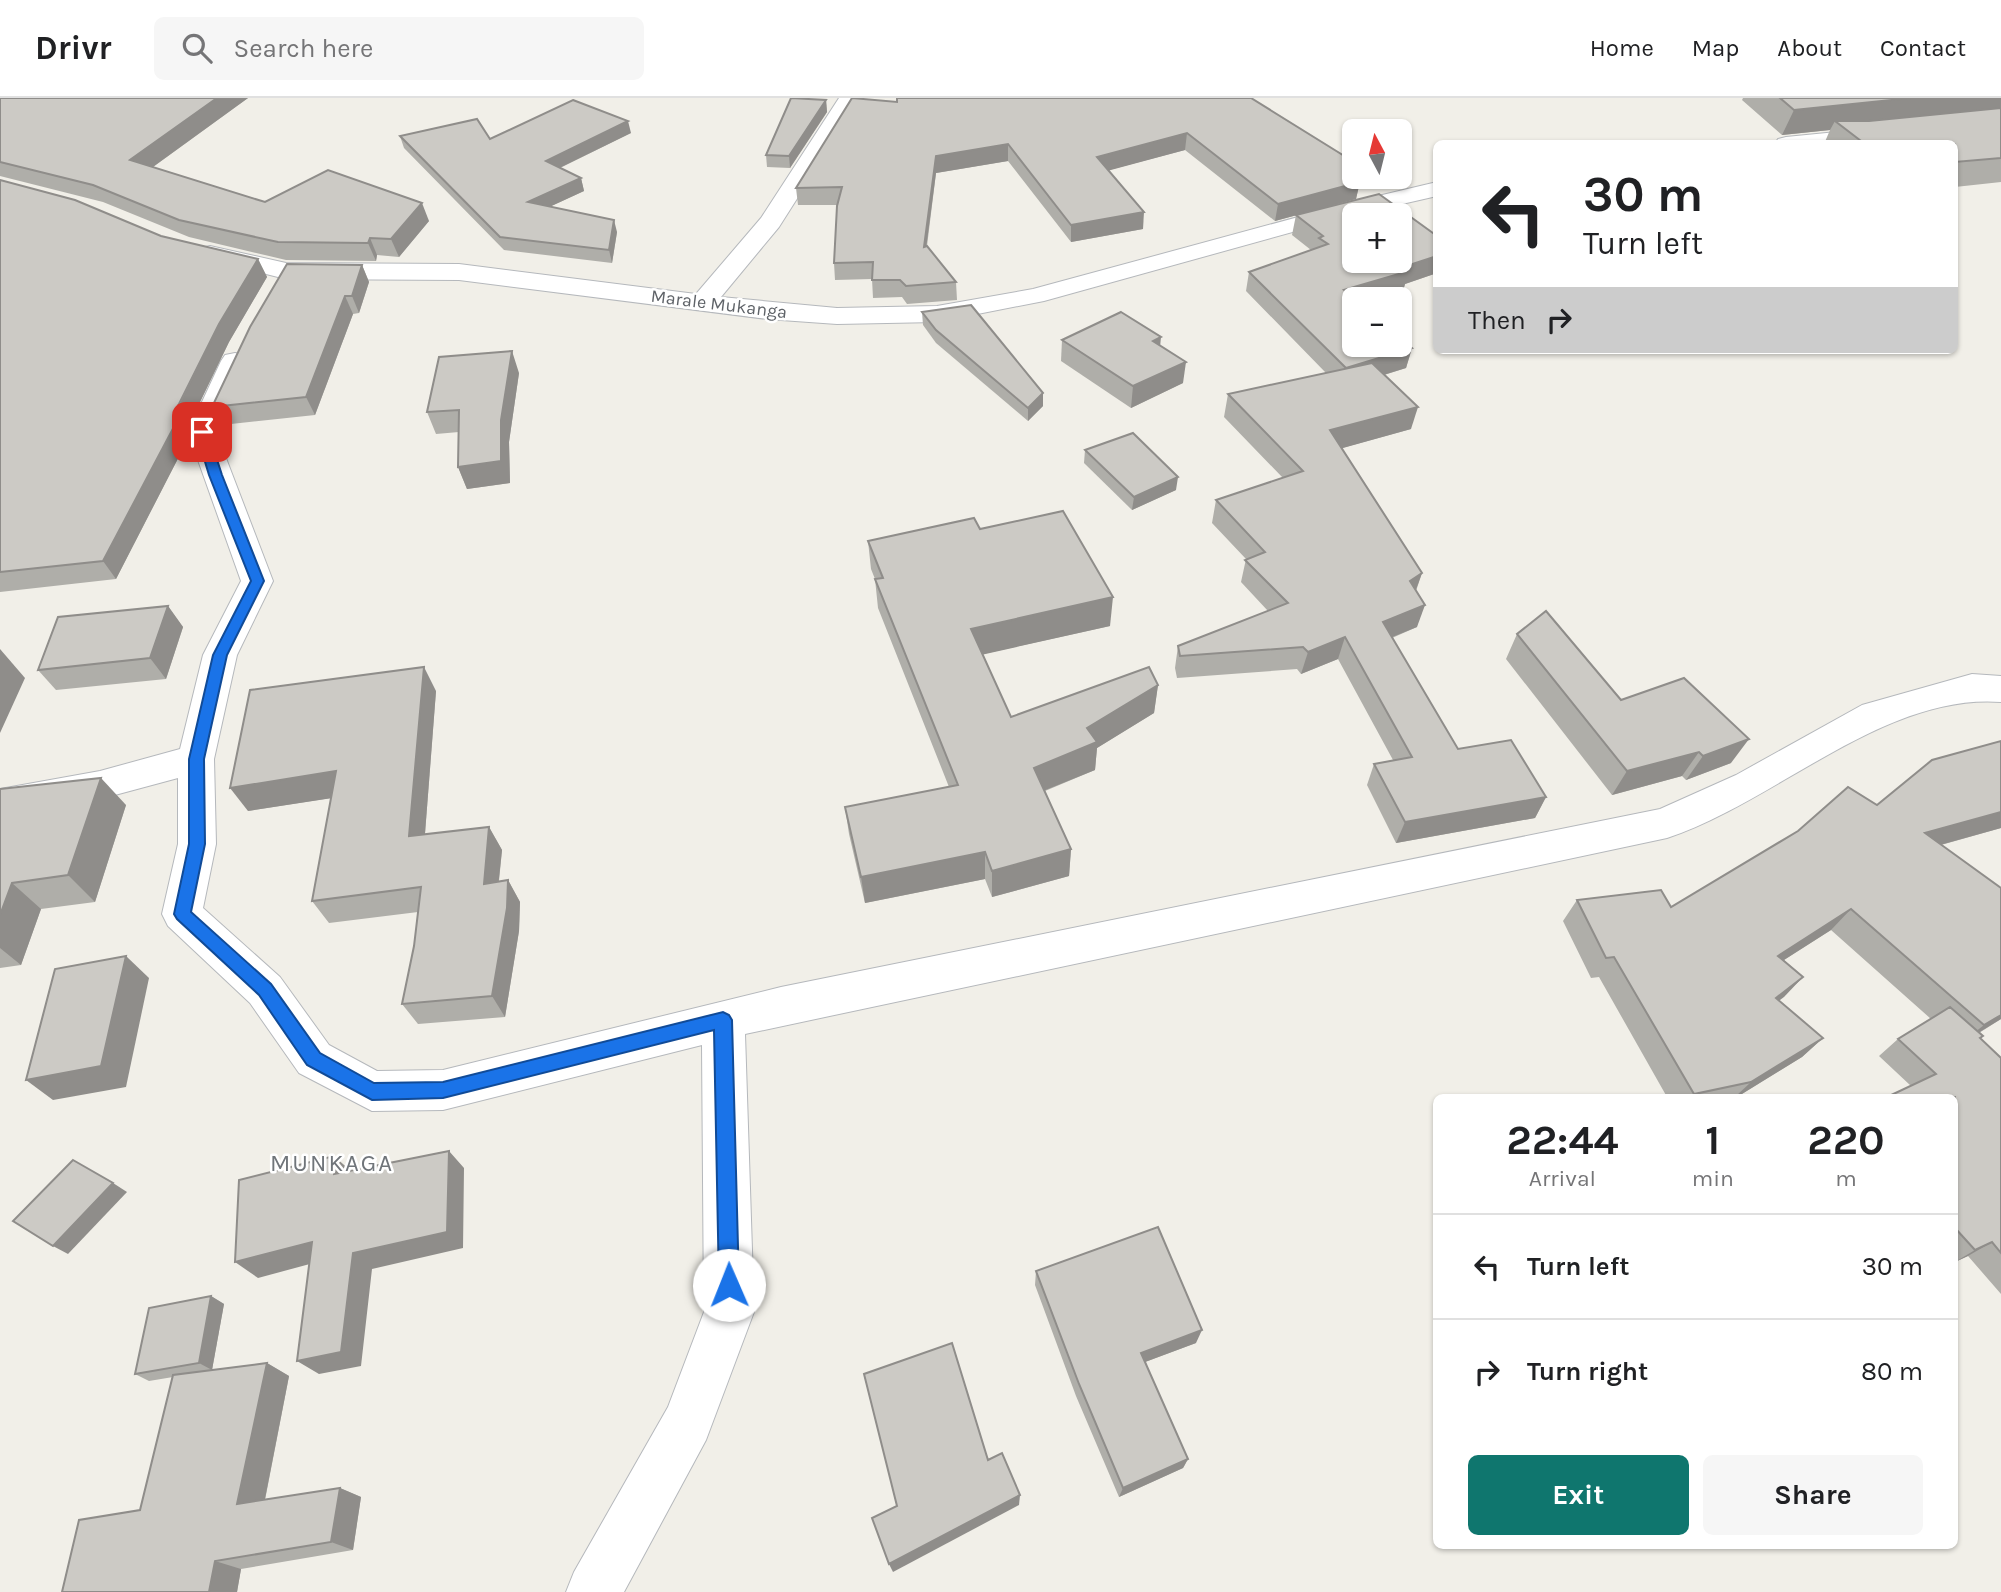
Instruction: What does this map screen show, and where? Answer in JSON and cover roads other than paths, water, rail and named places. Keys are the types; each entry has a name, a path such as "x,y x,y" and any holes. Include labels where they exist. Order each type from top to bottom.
{"street":[{"path":"703,302 770,222 850,98"},
{"path":"1830,140 1895,134"},
{"name":"Marale Mukanga","path":"180,246 286,271 459,272 767,311 837,316 937,314 1035,296 1433,190"},
{"path":"286,271 258,319 202,432 257,581 220,655 196,759 197,844 183,914 265,990 314,1059 372,1091 443,1090 781,1006 1667,823 1749,785 1875,714 1972,687 2001,689"},
{"path":"0,804 100,785 196,759"},
{"path":"594,1592 688,1422 729,1312 723,1020"}],"district":[{"name":"MUNKAGA","path":"332,1163"}]}
